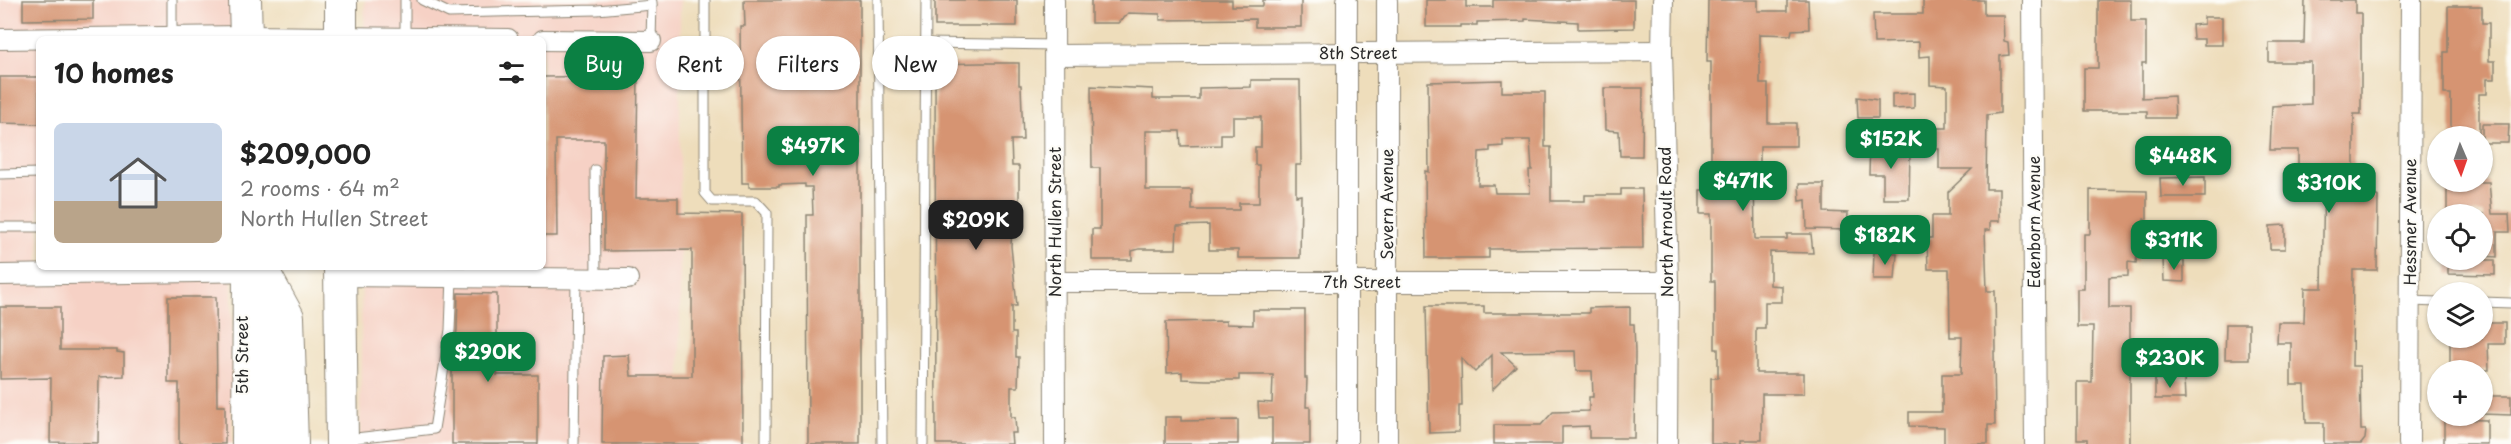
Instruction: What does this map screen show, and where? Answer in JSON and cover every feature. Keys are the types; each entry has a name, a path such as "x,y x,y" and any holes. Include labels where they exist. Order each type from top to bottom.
{"highway":[{"path":"245,0 246,36"},
{"path":"341,36 342,0"},
{"path":"253,270 265,444"},
{"path":"254,270 288,317 292,444"},
{"path":"340,271 342,442"}],"street":[{"name":"North Hullen Street","path":"1054,0 1055,444"},
{"path":"1347,0 1347,444"},
{"name":"Severn Avenue","path":"1387,0 1387,444"},
{"name":"North Arnoult Road","path":"1663,0 1662,51 1668,282 1667,444"},
{"name":"Edenborn Avenue","path":"2032,0 2035,444"},
{"name":"Hessmer Avenue","path":"2409,444 2411,0"},
{"path":"0,39 36,39"},
{"path":"546,40 651,41"},
{"name":"8th Street","path":"1055,50 1347,53 1662,51"},
{"path":"0,275 120,270"},
{"name":"5th Street","path":"242,444 253,270"},
{"path":"340,271 628,279"},
{"name":"7th Street","path":"1055,282 1668,282"}],"lane":[{"path":"172,0 172,36"},
{"path":"398,36 405,0"},
{"path":"422,0 449,13 652,3 651,41"},
{"path":"705,0 705,193 712,201 756,201 767,213 766,444"},
{"path":"878,0 882,444"},
{"path":"925,36 926,0"},
{"path":"958,45 1055,50"},
{"path":"923,444 925,90"},
{"path":"595,170 596,278"},
{"path":"0,174 36,173"},
{"path":"0,227 36,227"},
{"path":"342,442 434,429 450,330 446,273"},
{"path":"574,444 576,278"},
{"path":"2410,302 2427,302"},
{"path":"2493,302 2511,303"}],"shaded area":[{"path":"0,0 233,0 233,36 36,36 36,270 232,270 232,444 0,444"},
{"path":"365,0 680,0 680,36 656,36 656,90 680,90 680,444 360,444 362,270 546,270 546,36 364,36"}],"building":[{"path":"23,0 93,0 93,19 23,20"},
{"path":"744,0 860,0 860,36 756,36 756,90 860,90 860,444 808,444 807,215 813,215 812,187 805,187 805,184 749,187 749,183 742,183 741,90 744,90 744,36 740,36 740,26 745,26"},
{"path":"935,0 1017,0 1017,26 935,26"},
{"path":"1091,0 1232,0 1232,6 1263,6 1263,0 1301,0 1301,27 1255,27 1255,19 1160,20 1160,14 1128,13 1118,23 1091,23"},
{"path":"1426,0 1466,0 1466,7 1493,7 1493,0 1634,0 1634,28 1578,29 1578,22 1525,19 1525,21 1477,22 1477,25 1460,25 1460,27 1426,27"},
{"path":"1708,0 1758,0 1758,11 1787,11 1787,0 1808,0 1809,29 1792,30 1791,35 1760,34 1760,84 1768,84 1768,123 1796,123 1796,146 1760,146 1760,173 1754,173 1755,239 1787,239 1787,234 1811,234 1813,253 1770,252 1770,285 1782,286 1782,302 1765,302 1765,328 1756,328 1756,373 1804,373 1804,394 1762,394 1762,440 1741,440 1741,444 1711,444 1711,378 1718,378 1718,349 1715,349 1715,281 1711,281 1711,214 1700,214 1700,190 1711,190 1711,62 1707,62"},
{"path":"1923,0 1984,0 1984,15 2003,15 2004,41 2008,42 2009,55 2000,56 2000,113 1987,115 1986,189 1999,189 1999,221 1990,221 1990,230 1985,230 1987,291 1995,291 1996,351 1994,351 1995,425 1988,425 1988,444 1944,444 1944,427 1909,426 1909,412 1942,412 1942,374 1961,374 1962,337 1950,337 1949,269 1928,269 1927,238 1932,238 1932,216 1948,216 1948,192 1972,169 1939,169 1939,149 1931,149 1931,128 1947,128 1947,86 1930,85 1930,56 1919,57 1919,42 1874,43 1873,14 1923,14"},
{"path":"2098,0 2131,0 2131,21 2146,21 2146,63 2142,63 2142,98 2174,96 2175,118 2147,118 2147,111 2084,111 2084,68 2098,68"},
{"path":"2305,0 2355,0 2355,13 2361,13 2361,114 2354,114 2354,196 2378,196 2377,270 2353,270 2352,366 2360,366 2361,430 2366,430 2365,439 2361,444 2324,444 2324,423 2306,423 2305,385 2291,385 2291,343 2277,343 2278,322 2304,322 2305,288 2322,288 2324,180 2316,180 2317,177 2298,178 2298,150 2270,150 2272,106 2311,104 2311,62 2269,62 2269,43 2304,43"},
{"path":"2448,6 2482,6 2482,23 2489,23 2489,61 2495,61 2495,79 2487,79 2487,94 2479,94 2479,126 2451,126 2451,94 2444,94 2444,52 2448,52"},
{"path":"2204,17 2222,17 2222,45 2204,45 2204,39 2193,39 2192,25 2204,24"},
{"path":"958,63 1019,63 1023,140 1011,140 1012,166 1019,166 1019,206 1013,206 1011,246 1017,306 1012,306 1012,333 1016,333 1016,357 1019,357 1018,387 1011,387 1011,417 1015,417 1016,433 1011,433 1012,444 936,444 935,90 958,90"},
{"path":"0,77 36,77 36,124 0,123"},
{"path":"546,77 564,77 564,90 638,90 636,198 678,198 678,213 742,214 743,444 602,444 603,356 629,355 631,376 692,376 692,250 604,251 604,140 556,140 557,236 546,236"},
{"path":"1251,80 1300,80 1301,165 1296,165 1296,196 1301,195 1300,258 1238,258 1238,250 1209,250 1209,225 1177,226 1176,249 1139,249 1132,251 1132,260 1092,260 1092,229 1100,229 1100,168 1092,168 1091,86 1153,89 1153,99 1199,99 1199,88 1251,87","holes":["1233,117 1261,117 1261,147 1255,147 1255,165 1259,165 1259,203 1239,203 1239,210 1192,210 1192,190 1146,190 1146,131 1180,131 1181,146 1221,145 1221,134 1233,134"]},
{"path":"1502,80 1502,92 1545,92 1545,147 1551,147 1551,201 1585,201 1585,195 1621,195 1621,189 1642,189 1643,248 1489,249 1489,258 1426,258 1425,171 1429,172 1428,82","holes":["1503,140 1530,140 1532,170 1529,170 1530,193 1495,193 1494,185 1478,185 1479,152 1490,151 1490,147 1503,146"]},
{"path":"1604,88 1643,88 1642,156 1620,156 1619,131 1605,130"},
{"path":"1914,93 1914,108 1892,109 1892,94"},
{"path":"1857,97 1878,100 1878,118 1858,118"},
{"path":"2482,124 2509,124 2508,143 2493,143 2493,126 2482,126"},
{"path":"1870,143 1894,144 1900,151 1910,151 1909,199 1883,199 1883,174 1869,174"},
{"path":"2205,177 2205,197 2161,197 2160,178"},
{"path":"1799,184 1824,184 1824,212 1848,213 1847,230 1807,229 1806,200 1800,201"},
{"path":"2090,190 2147,191 2147,219 2144,219 2145,254 2137,254 2136,263 2128,262 2128,276 2109,277 2109,308 2130,308 2130,444 2087,444 2087,439 2077,439 2077,382 2092,382 2093,327 2077,327 2077,289 2084,289 2084,234 2090,234"},
{"path":"2447,192 2490,192 2491,204 2447,204"},
{"path":"2493,214 2509,214 2510,232 2497,232 2497,257 2493,257"},
{"path":"2285,225 2285,249 2270,249 2270,226"},
{"path":"1874,252 1897,253 1895,279 1873,279"},
{"path":"2163,260 2184,261 2184,282 2164,281"},
{"path":"2493,260 2495,260 2495,275 2448,274 2448,270 2493,270"},
{"path":"458,293 497,294 497,375 538,375 538,444 452,444 452,361 457,330"},
{"path":"168,297 216,297 217,406 225,406 225,444 179,444 179,383 168,383"},
{"path":"1426,306 1484,306 1484,313 1589,313 1589,308 1630,307 1630,324 1634,324 1635,353 1634,438 1589,438 1589,426 1562,427 1562,444 1494,444 1494,425 1541,425 1553,412 1589,411 1589,397 1593,397 1592,371 1576,371 1575,351 1501,352 1516,366 1492,390 1492,355 1475,372 1461,358 1462,406 1459,406 1459,432 1429,433"},
{"path":"0,307 60,307 60,350 117,350 117,352 124,353 124,376 99,377 98,443 50,442 51,378 0,379"},
{"path":"1253,310 1305,310 1306,407 1310,407 1310,444 1272,444 1272,418 1259,418 1258,402 1272,403 1273,375 1239,375 1239,380 1206,380 1182,379 1182,372 1167,373 1166,322 1226,321 1226,324 1253,325"},
{"path":"2493,323 2505,323 2505,344 2493,344"},
{"path":"2226,324 2249,324 2249,359 2225,359"},
{"path":"2450,348 2488,348 2489,360 2450,360"},
{"path":"2155,379 2184,379 2185,399 2155,399"},
{"path":"2493,396 2511,396 2511,415 2493,414"},
{"path":"1165,417 1181,417 1181,421 1238,420 1238,444 1165,444"},
{"path":"2444,426 2487,426 2487,444 2444,444"}]}
